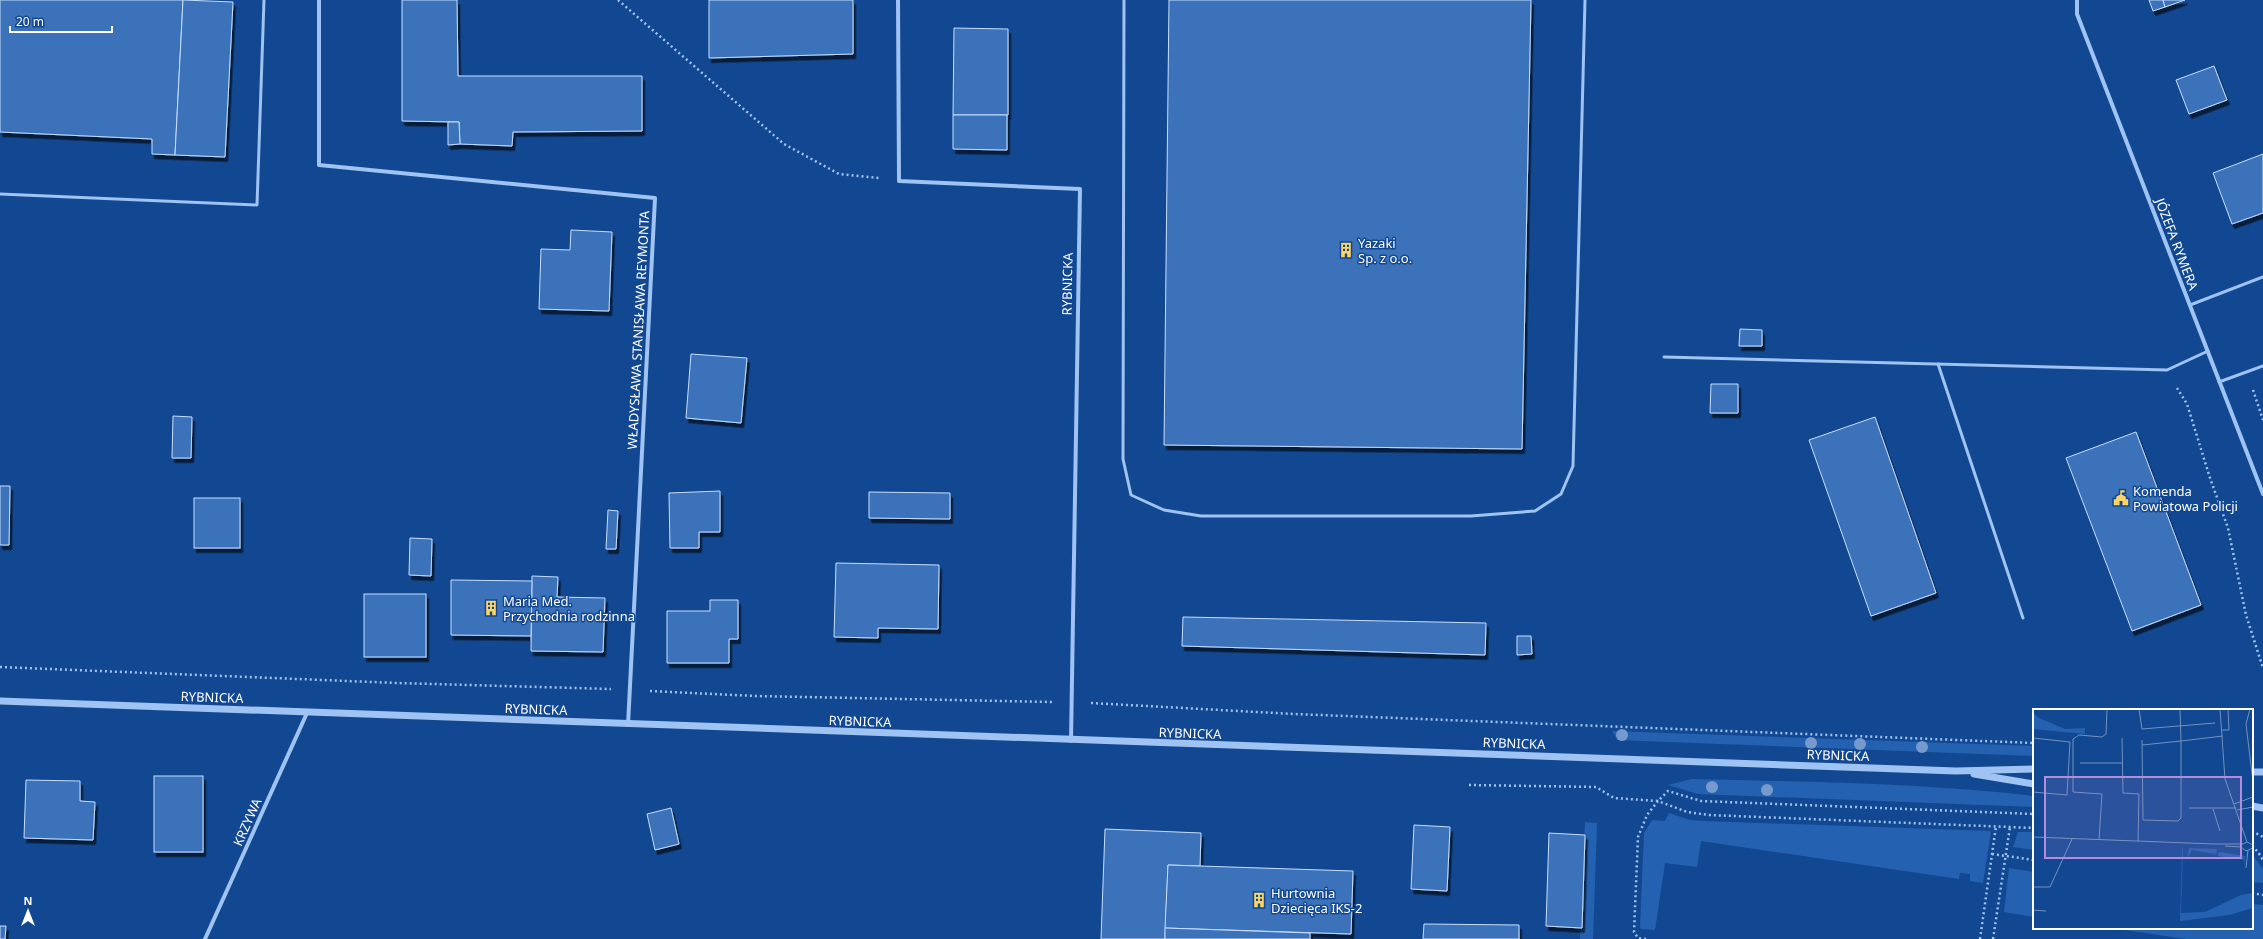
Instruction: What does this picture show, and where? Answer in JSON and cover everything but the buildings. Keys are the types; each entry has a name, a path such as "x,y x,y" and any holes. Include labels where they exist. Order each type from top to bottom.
{"street":[{"name":"WŁADYSŁAWA STANISŁAWA REYMONTA","path":"320,0 319,165 655,198 628,724"},
{"path":"898,0 900,181"},
{"name":"JÓZEFA RYMERA","path":"2077,0 2077,14 2263,494"},
{"name":"RYBNICKA","path":"900,181 1080,189 1071,741"},
{"name":"RYBNICKA","path":"0,701 1071,741 1956,771 2033,769"},
{"name":"KRZYWA","path":"205,939 306,713"},
{"name":"RYBNICKA","path":"1956,771 2033,784"},
{"path":"2253,806 2263,808"}],"lane":[{"path":"0,194 257,205 264,0"},
{"path":"1124,0 1123,459 1132,495 1164,510 1201,516 1471,516 1535,511 1561,494 1573,466 1585,0"},
{"path":"2190,305 2263,277"},
{"path":"1664,357 2167,370 2208,351"},
{"path":"1938,364 2024,618"},
{"path":"2219,382 2263,366"}],"path":[{"path":"618,0 784,144 839,174 900,181"},
{"path":"2167,370 2187,404 2210,478 2228,528 2246,614 2263,668"},
{"path":"2247,372 2263,420"},
{"path":"0,666 755,696 1020,703 1072,702 1294,714 2033,743"},
{"path":"1470,785 1596,788 1614,798 1658,800 1687,812 1709,815 2033,828"},
{"path":"1646,939 1638,938 1634,932 1638,837 1647,815 1658,800 1668,791 1701,801 2033,814"},
{"path":"1980,939 1996,826"},
{"path":"1993,939 2010,827"},
{"path":"2253,832 2263,837"},
{"path":"2253,847 2263,860"},
{"path":"1992,854 2033,860"},
{"path":"2253,893 2263,895"}],"shaded area":[{"path":"1612,731 2033,746 2033,756 1617,740"},
{"path":"1692,779 1949,788 2033,796 2033,807 1698,794 1668,785"},
{"path":"1669,813 1690,820 1704,821 1991,831 1983,883 1970,881 1970,874 1960,873 1959,879 1701,841 1697,867 1665,863 1655,930 1641,929 1644,833 1652,820 1665,821"},
{"path":"1585,822 1597,823 1593,939 1580,939"},
{"path":"2018,832 2033,832 2033,850 2013,847"},
{"path":"2253,855 2263,869 2263,883 2253,882"},
{"path":"2009,868 2033,872 2033,917 2004,912"},
{"path":"2253,904 2263,905 2263,939 2186,939 2118,929 2253,929"}],"place":[{"name":"Yazaki Sp. z o.o.","path":"1346,250"},
{"name":"Komenda Powiatowa Policji","path":"2121,498"},
{"name":"Maria Med. Przychodnia rodzinna","path":"491,608"},
{"name":"Hurtownia Dziecięca IKS-2","path":"1259,900"}]}
